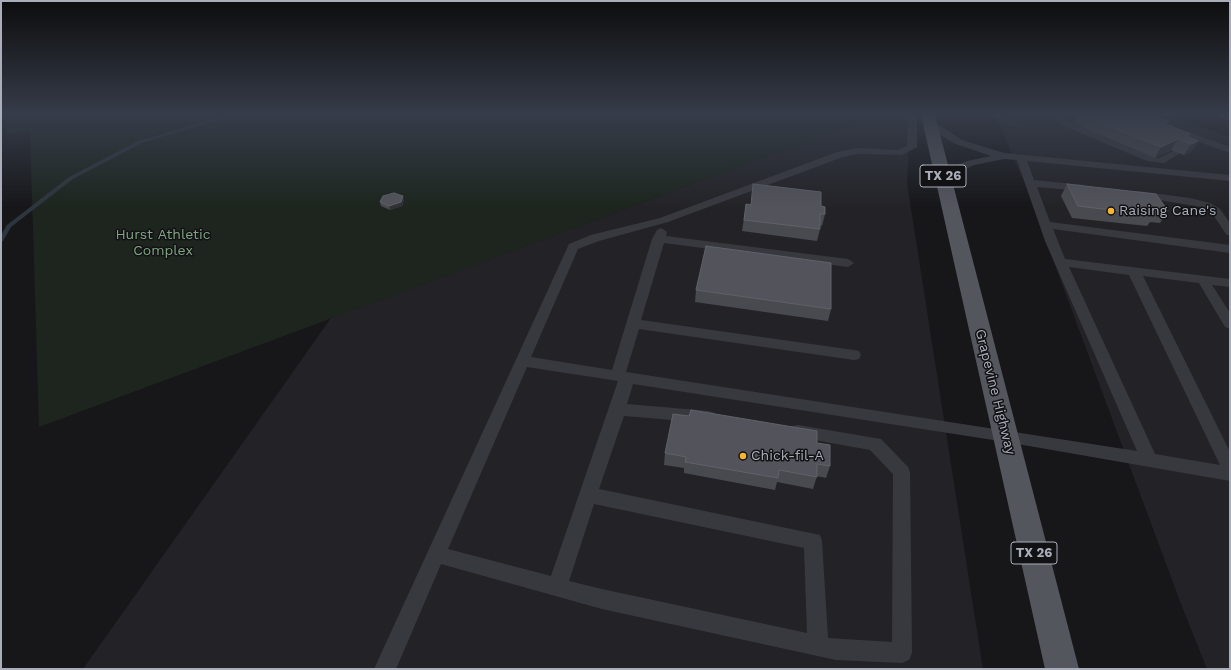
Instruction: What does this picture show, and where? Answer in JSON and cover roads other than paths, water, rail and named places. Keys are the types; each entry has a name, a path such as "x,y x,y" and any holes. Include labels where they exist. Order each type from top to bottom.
{"main road":[{"name":"Grapevine Highway","path":"936,146 1062,669"}],"lane":[{"path":"385,669 573,247 595,238 664,220 841,154 858,151 898,153 912,146"},
{"path":"970,146 1004,156 1230,178"},
{"path":"1121,146 1151,159 1160,161 1177,152"},
{"path":"1220,146 1230,150"},
{"path":"943,175 971,164 1004,156"},
{"path":"1021,158 1060,262 1149,460"},
{"path":"1030,183 1098,189"},
{"path":"1129,193 1190,201 1206,205 1216,212 1230,232"},
{"path":"557,587 618,409 622,376 633,324 664,220"},
{"path":"1045,225 1230,249"},
{"path":"658,240 848,263"},
{"path":"1060,262 1230,283"},
{"path":"1134,271 1230,469"},
{"path":"1203,280 1230,324"},
{"path":"633,324 854,355"},
{"path":"522,361 1006,436 1230,474"},
{"path":"618,409 673,412 724,419"},
{"path":"436,554 602,599 836,650 902,653 902,472 875,444 784,429"},
{"path":"589,495 813,541 818,646"}],"waterway":[{"path":"1,240 9,226 71,178 132,146"}],"place":[{"name":"Raising Cane's","path":"1111,211"},
{"name":"Chick-fil-A","path":"743,456"}],"park label":[{"name":"Hurst Athletic Complex","path":"163,244"}]}
